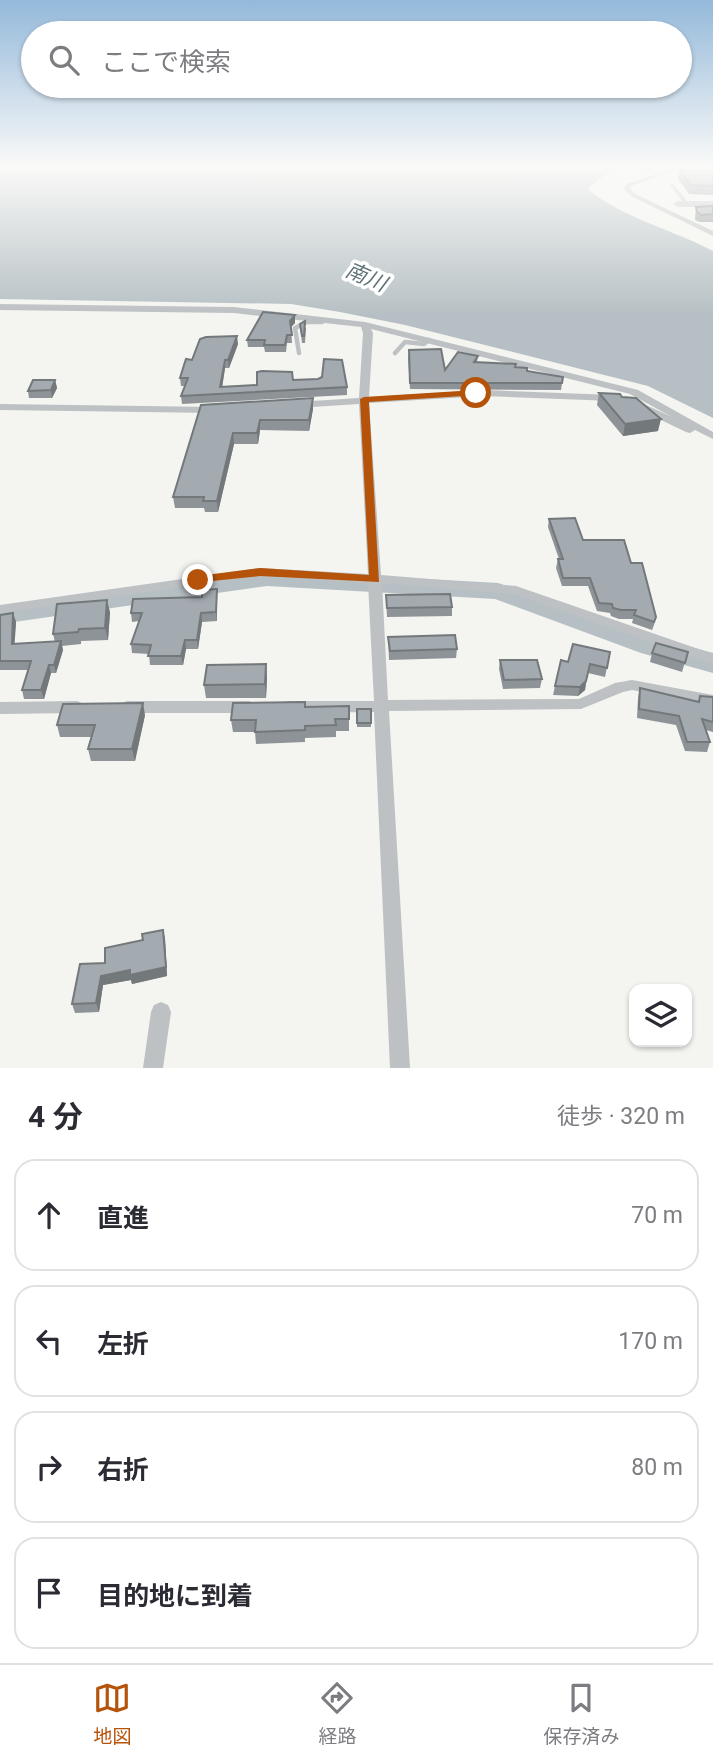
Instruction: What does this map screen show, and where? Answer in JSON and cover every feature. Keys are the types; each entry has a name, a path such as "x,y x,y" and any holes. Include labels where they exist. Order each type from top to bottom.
{"street":[{"path":"676,216 713,234"},
{"path":"0,307 234,310 342,321 367,329 397,332 634,393 711,435"},
{"path":"45,308 73,313"},
{"path":"367,329 364,399 400,1068"},
{"path":"282,406 484,393 620,398 702,435 711,435"},
{"path":"0,407 233,409"},
{"path":"0,609 260,572 375,584 516,590 713,659"},
{"path":"0,708 581,704 620,687 632,685 713,701"},
{"path":"153,1068 161,1012"}],"lane":[{"path":"299,353 295,328 307,321 342,321"},
{"path":"395,353 405,342 424,344 429,340"}],"water":[{"name":"南川","path":"0,216 632,216 713,251 713,418 648,386 405,325 340,312 291,304 0,299"}],"building":[{"path":"263,312 295,315 290,321 292,335 287,335 285,345 264,345 265,340 247,340"},
{"path":"305,321 304,336 302,336 300,324"},
{"path":"237,336 228,360 225,360 220,387 257,385 257,372 262,371 292,372 293,380 318,379 322,377 324,359 342,360 347,387 181,396 188,378 180,378 186,359 192,360 200,339"},
{"path":"441,349 445,370 458,352 478,356 474,362 516,364 515,367 527,368 527,371 563,377 562,383 410,383 409,350"},
{"path":"33,380 55,380 51,390 28,391"},
{"path":"599,393 636,398 661,419 625,424"},
{"path":"313,398 309,420 260,420 257,433 233,433 217,501 203,501 204,497 173,497 201,405"},
{"path":"575,518 583,540 624,540 631,563 642,563 656,617 654,622 634,615 636,610 621,610 613,608 612,604 599,603 590,578 563,578 558,559 563,559 549,519"},
{"path":"217,589 216,612 201,613 197,640 185,640 181,656 148,656 151,645 131,644 142,613 131,613 133,599 202,597 202,590"},
{"path":"450,594 452,607 387,608 386,595"},
{"path":"107,600 105,628 53,634 57,604"},
{"path":"13,613 12,644 61,641 54,665 49,665 41,690 22,690 31,661 0,661 0,615"},
{"path":"455,635 457,649 390,651 388,637"},
{"path":"656,643 688,652 685,663 652,653"},
{"path":"573,644 610,652 607,668 590,664 586,681 580,687 555,686 561,660 568,662"},
{"path":"500,660 537,660 542,679 504,680"},
{"path":"266,664 265,684 204,685 207,665"},
{"path":"640,688 699,702 700,696 713,697 713,722 702,719 710,742 687,742 679,716 639,709"},
{"path":"305,702 305,707 349,706 349,719 335,719 336,725 305,726 305,730 255,732 256,720 231,720 233,703"},
{"path":"143,703 132,749 88,749 95,725 57,725 63,704"},
{"path":"357,709 371,709 371,723 357,723"},
{"path":"163,930 166,967 130,975 130,970 101,976 96,1003 72,1004 80,964 105,963 105,948 143,940 142,934"}],"waterway":[{"path":"0,615 267,578 498,591 651,646 713,663"}],"route":[{"path":"198,580 260,572 375,580 364,399 476,393"}]}
